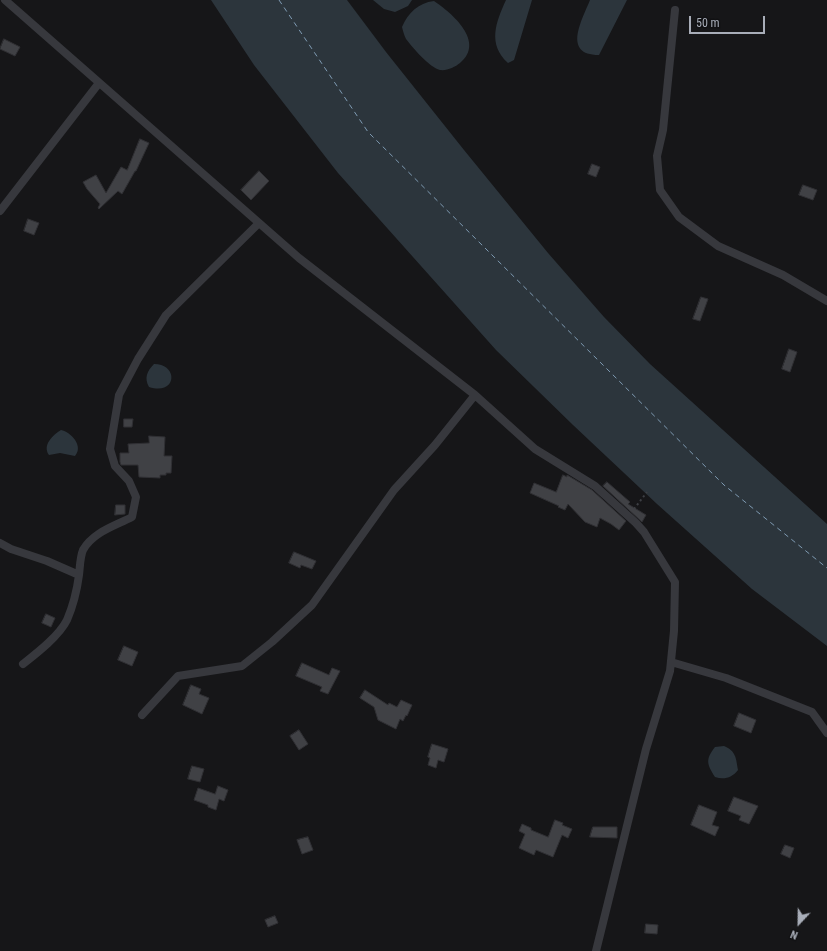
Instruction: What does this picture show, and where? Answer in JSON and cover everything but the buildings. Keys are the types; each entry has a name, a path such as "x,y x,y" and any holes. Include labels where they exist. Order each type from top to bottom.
{"street":[{"path":"5,0 299,258 475,395 535,449 595,486 644,532 675,582 674,631 670,671 646,749 596,951"},
{"path":"675,10 663,130 657,156 660,190 679,217 718,246 783,275 827,301"},
{"path":"0,211 99,83"},
{"path":"23,664 47,644 66,621 76,595 80,561 83,550 98,533 132,517 136,497 130,481 115,466 110,449 119,395 131,371 166,315 259,223"},
{"path":"142,714 178,676 242,666 272,642 312,604 394,490 435,445 475,395"},
{"path":"0,543 11,550 47,561 79,575"},
{"path":"671,662 726,678 812,712 827,733"}],"path":[{"path":"629,517 647,492"}],"shaded area":[{"path":"211,0 347,0 386,52 464,150 548,253 604,317 650,364 827,524 827,646 752,589 657,504 496,350 338,173 254,65"},
{"path":"373,0 412,0 408,6 395,12 384,9"},
{"path":"506,0 532,0 514,60 508,63 501,56 497,48 495,33 499,16"},
{"path":"590,0 627,0 599,55 588,53 581,49 578,43 580,26"},
{"path":"434,1 457,20 468,37 469,46 467,55 460,63 445,70 436,68 422,57 406,39 402,27 407,17 418,6"},
{"path":"154,364 162,365 168,369 171,374 169,384 165,387 158,389 149,387 147,384 147,375"},
{"path":"61,430 72,436 75,440 78,448 75,456 60,453 49,455 47,448 49,441"},
{"path":"724,746 731,750 736,758 738,770 728,778 715,777 710,769 708,759 715,747"}],"ferry route":[{"path":"279,0 368,132 724,485 827,568"}]}
